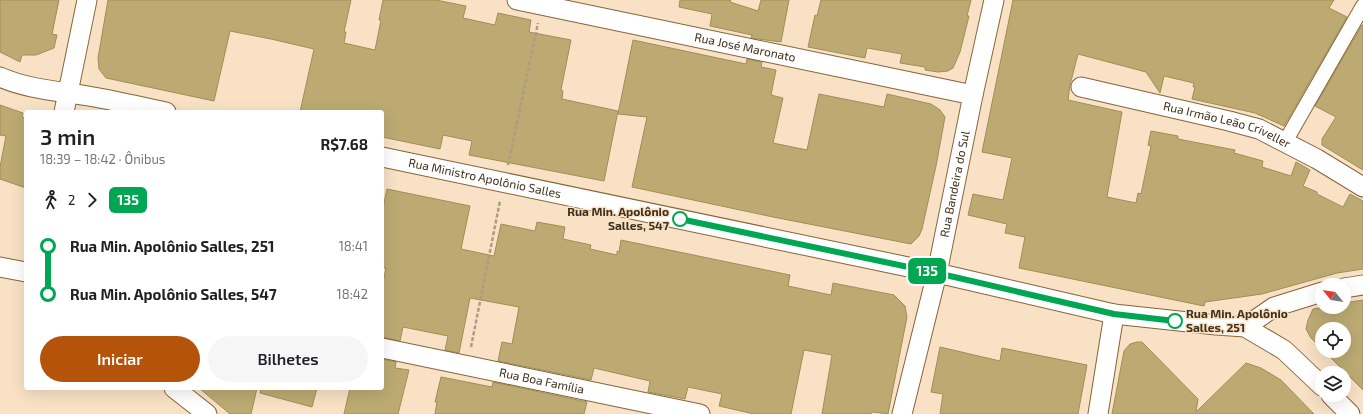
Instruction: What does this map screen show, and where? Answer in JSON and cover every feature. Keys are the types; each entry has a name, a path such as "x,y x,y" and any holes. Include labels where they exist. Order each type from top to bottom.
{"street":[{"path":"64,110 87,0"},
{"name":"Rua José Maronato","path":"517,0 973,95"},
{"name":"Rua Bandeira do Sul","path":"902,414 937,273 994,0"},
{"path":"1285,142 1363,6"},
{"path":"0,77 24,84 156,110"},
{"name":"Rua Irmão Leão Criveller","path":"1081,87 1259,129 1316,159 1363,187"},
{"name":"Rua Ministro Apolônio Salles","path":"384,157 937,273 1114,314 1245,327 1284,350 1315,379"},
{"path":"0,267 24,272"},
{"path":"1351,287 1363,284"},
{"path":"1245,327 1274,307 1315,294"},
{"path":"1098,414 1114,314"},
{"name":"Rua Boa Família","path":"384,348 700,414"},
{"path":"177,390 207,414"},
{"path":"1338,402 1350,414"}],"building":[{"path":"0,0 59,0 52,34 57,35 54,48 36,55 22,55 20,62 0,52"},
{"path":"108,0 351,0 344,32 346,32 344,43 375,50 383,0 436,0 466,6 463,18 495,25 498,13 531,20 529,32 571,40 561,90 563,91 562,99 618,111 604,181 469,155 472,141 443,135 440,149 384,137 384,110 300,110 314,49 230,31 214,101 106,78 99,69 98,58"},
{"path":"680,0 731,0 730,2 758,11 761,0 789,0 781,42 751,38 752,35 710,26 712,14 679,7"},
{"path":"821,0 971,0 967,16 969,16 960,52 953,68 948,71 938,72 925,70 925,67 900,63 902,54 867,48 865,58 808,47 815,15 817,16"},
{"path":"1013,0 1334,0 1329,8 1347,17 1284,126 1255,113 1192,99 1195,87 1193,87 1194,83 1164,76 1160,93 1146,72 1078,54 1070,85 1068,100 1122,112 1107,197 1136,203 1138,193 1141,194 1151,146 1148,145 1151,131 1178,136 1178,139 1235,150 1234,153 1263,161 1262,167 1291,176 1296,162 1310,170 1303,186 1343,207 1350,194 1363,201 1363,269 1315,278 1262,294 1205,302 1204,306 1019,268 1025,237 1005,233 1007,224 968,215 973,194 1003,200 1012,158 982,152"},
{"path":"1362,25 1363,170 1322,145 1322,139 1336,117 1315,106"},
{"path":"633,40 746,64 747,59 762,62 761,67 776,70 771,95 783,98 773,143 807,150 819,94 884,107 887,94 931,104 940,110 945,117 936,166 922,229 919,236 911,244 632,187 647,117 618,114"},
{"path":"0,105 23,113 24,187 0,179 0,167 6,136 0,135"},
{"path":"387,189 470,206 461,249 494,256 501,224 535,231 537,222 565,227 563,239 591,245 590,249 617,255 621,240 790,275 788,286 831,295 833,283 894,295 905,306 907,317 888,414 873,412 871,414 822,414 832,355 804,350 791,414 754,414 719,406 722,394 688,387 685,399 648,392 650,381 594,368 591,380 498,361 502,342 512,344 519,307 470,298 459,353 445,350 448,336 403,327 400,341 384,337 384,278 386,268 384,268 384,203"},
{"path":"1363,300 1363,390 1351,378 1351,366 1339,366 1331,358 1351,358 1351,322 1315,322 1315,342 1306,329 1313,309 1315,309 1315,314 1351,314 1351,302"},
{"path":"1142,342 1198,399 1196,412 1246,363 1261,368 1281,380 1314,414 1112,414 1124,351 1130,344"},
{"path":"940,347 1000,361 1002,348 1087,365 1078,414 940,414 943,394 931,392"},
{"path":"384,359 396,362 395,368 409,370 398,414 344,414 350,390 384,390"},
{"path":"441,377 492,387 493,382 587,402 584,414 435,414 437,402 435,402"},
{"path":"201,390 257,390 251,414 230,414"},
{"path":"261,390 316,390 312,407 260,393"}],"bus line":[{"name":"135","path":"680,219 937,273 1114,314 1175,321"}],"place":[{"name":"Rua Min. Apolônio Salles, 547","path":"680,219"},
{"name":"Rua Min. Apolônio Salles, 251","path":"1175,321"}]}
